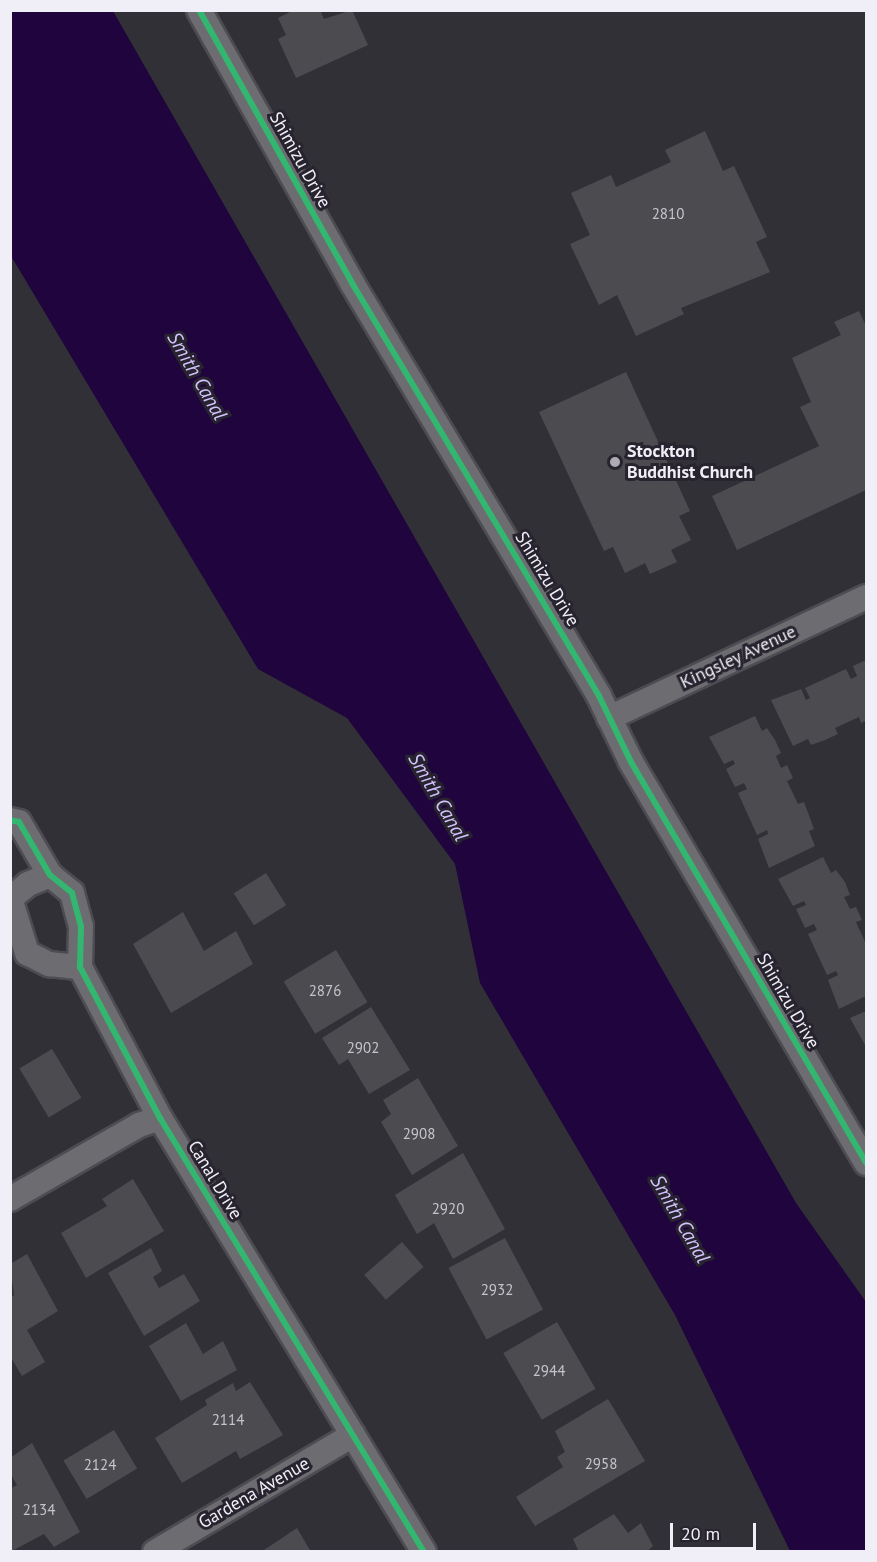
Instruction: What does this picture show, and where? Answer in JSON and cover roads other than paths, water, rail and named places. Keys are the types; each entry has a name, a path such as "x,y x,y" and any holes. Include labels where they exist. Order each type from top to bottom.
{"street":[{"name":"Shimizu Drive","path":"200,10 352,283 609,718 631,762 867,1163"},
{"name":"Kingsley Avenue","path":"609,718 867,597"},
{"name":"Canal Drive","path":"10,820 19,822 50,875 72,893 81,926 80,967 160,1118 424,1551"},
{"path":"50,875 28,884 11,898 27,953 49,964 80,967"},
{"path":"10,1199 139,1125 160,1118"},
{"name":"Gardena Avenue","path":"155,1551 353,1435"}],"water":[{"name":"Smith Canal","path":"10,11 113,11 796,1203 866,1302 866,1551 790,1551 675,1315 480,983 455,864 347,718 258,669 11,256"}],"place":[{"name":"Stockton Buddhist Church","path":"615,462"}]}
